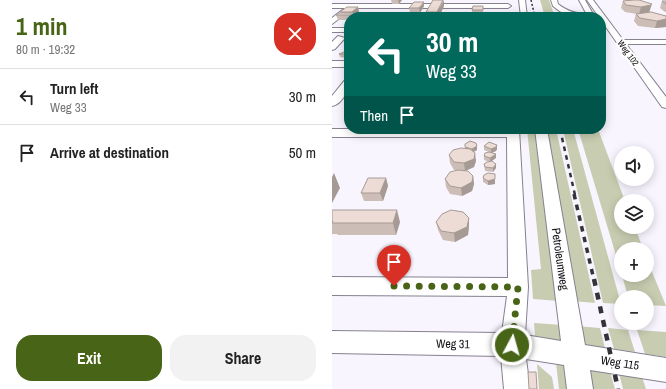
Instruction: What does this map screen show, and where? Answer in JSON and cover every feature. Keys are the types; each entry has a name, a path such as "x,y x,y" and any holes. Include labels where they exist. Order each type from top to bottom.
{"street":[{"path":"406,9 413,0"},
{"path":"522,0 523,12"},
{"path":"554,1 562,12"},
{"path":"554,1 572,4 587,4"},
{"name":"Weg 102","path":"587,4 594,12"},
{"path":"332,6 406,9 508,6"},
{"path":"332,22 351,6"},
{"name":"Weg 102","path":"606,27 666,105"},
{"path":"332,30 344,30"},
{"path":"332,46 341,38"},
{"path":"619,42 666,42"},
{"path":"332,64 344,64"},
{"path":"332,103 344,88"},
{"path":"332,133 344,133"},
{"path":"513,134 518,287 512,345 517,389"},
{"name":"Petroleumweg","path":"541,134 580,389"},
{"path":"332,286 518,287"},
{"name":"Weg 31","path":"332,342 512,345 574,355"},
{"name":"Weg 115","path":"574,355 666,370"}],"green space":[{"path":"540,0 549,0 553,12 544,12"},
{"path":"528,134 537,134 559,301 533,299 531,270 541,269"},
{"path":"546,134 557,134 595,303 573,301"},
{"path":"564,134 574,134 617,290 614,290 614,304 603,303"},
{"path":"580,134 600,134 614,172 614,186 619,186 622,194 614,194 614,234 638,234 640,242 614,242 614,249"},
{"path":"654,276 666,306 654,305 654,290 626,290 624,282 654,282"},
{"path":"534,323 562,325 563,341 535,336"},
{"path":"577,326 600,328 605,348 580,344"},
{"path":"608,328 614,329 614,330 628,330 635,352 614,349"},
{"path":"637,330 666,332 666,357 645,354"},
{"path":"556,363 567,365 570,389 559,389"},
{"path":"537,364 552,377 554,389 539,389"},
{"path":"584,368 610,372 615,389 588,389"},
{"path":"619,373 642,377 646,389 623,389"}],"building":[{"path":"433,0 443,0 437,12 426,12"},
{"path":"634,0 652,4 641,7 626,5 623,1"},
{"path":"414,2 424,2 419,8 409,8"},
{"path":"473,6 483,6 483,10 472,10"},
{"path":"347,7 358,7 352,12 340,12"},
{"path":"651,12 666,16 666,19 657,21 640,18 636,14"},
{"path":"339,13 344,13 344,15 336,15"},
{"path":"470,141 476,143 477,146 472,149 465,147 465,144"},
{"path":"489,142 497,145 496,147 491,149 484,146"},
{"path":"461,148 470,149 475,153 474,159 464,163 454,162 449,155 453,150"},
{"path":"489,152 496,154 490,158 484,156 485,153"},
{"path":"492,161 496,164 493,168 485,167 484,164"},
{"path":"458,170 468,171 473,176 472,182 461,188 450,186 445,179 450,172"},
{"path":"488,173 495,174 495,179 488,181 483,178 484,175"},
{"path":"368,178 386,178 380,193 361,193"},
{"path":"332,210 397,210 393,223 332,223"},
{"path":"451,210 463,212 469,218 467,227 454,233 441,231 436,222 442,214"},
{"path":"528,372 536,372 537,389 529,389"}],"railway":[{"path":"531,0 534,12"},
{"path":"561,134 575,195"},
{"path":"574,194 594,280"},
{"path":"594,279 618,389"}],"route":[{"path":"394,286 518,287 512,345"}]}
